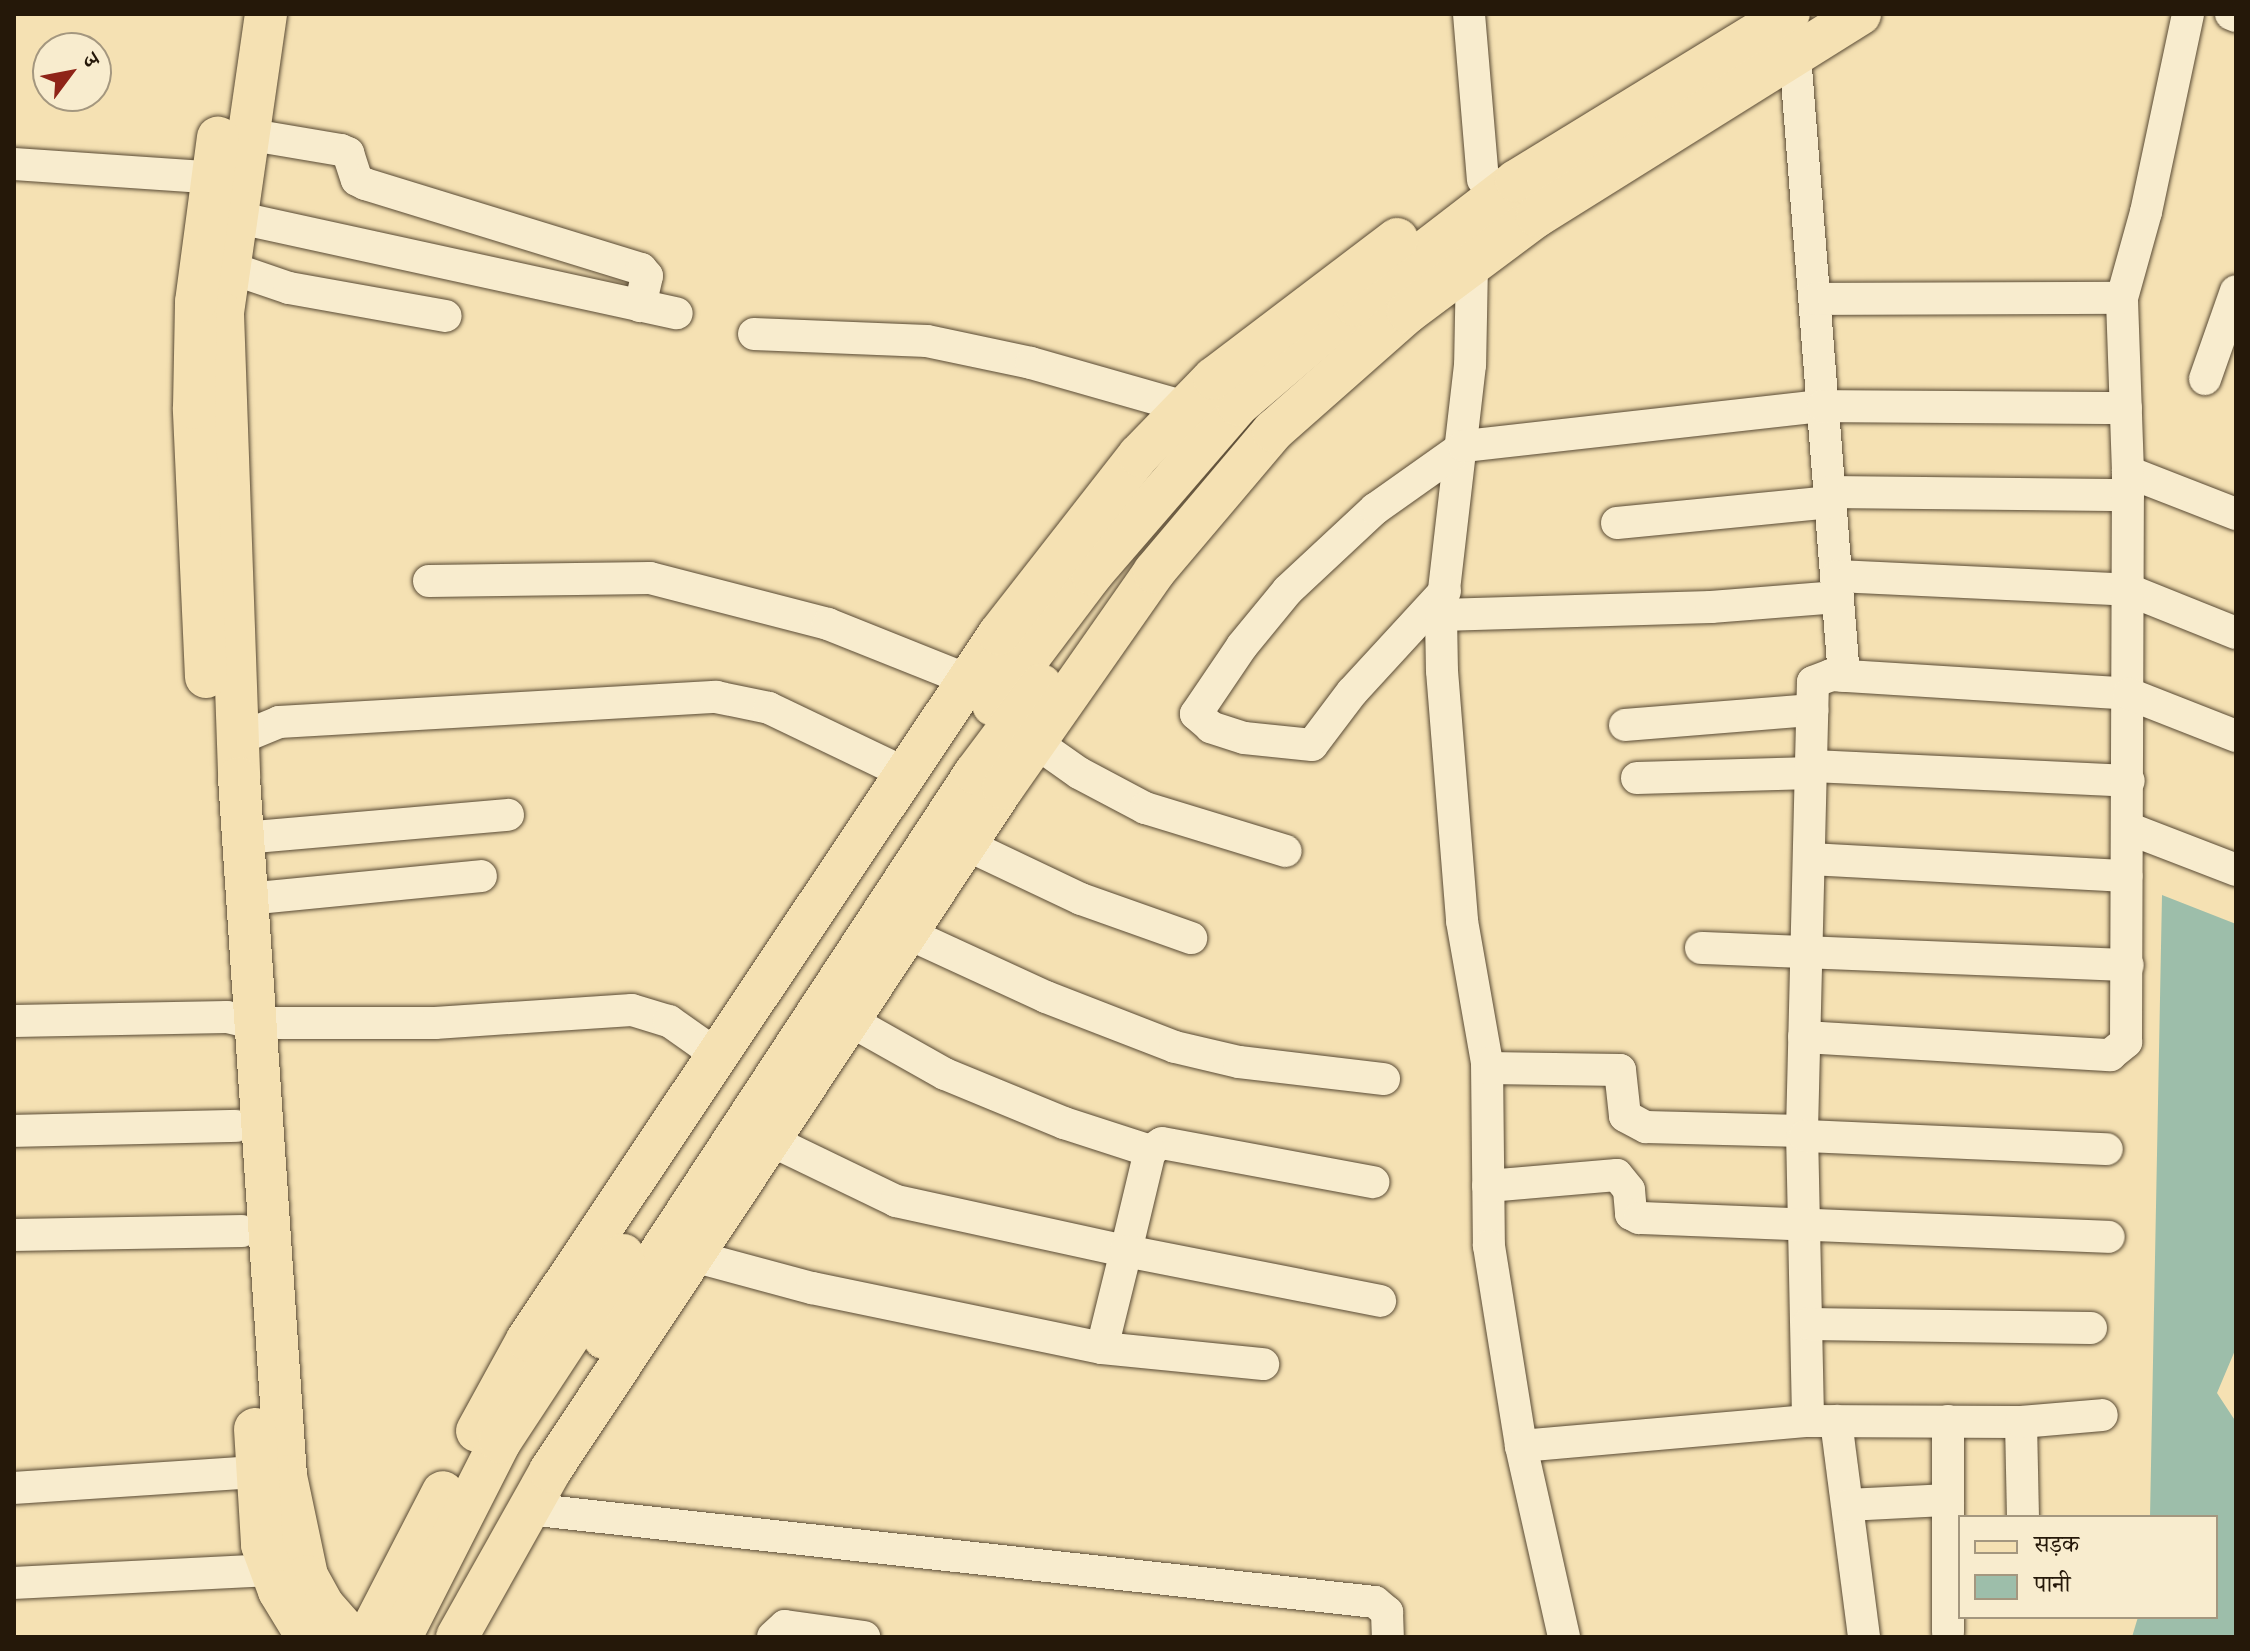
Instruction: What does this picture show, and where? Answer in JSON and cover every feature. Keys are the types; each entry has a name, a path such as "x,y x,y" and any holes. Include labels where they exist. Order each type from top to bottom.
{"main road":[{"path":"229,191 238,14"},
{"path":"266,14 246,134 229,191 214,262 194,408 199,544 240,1020 269,1495 270,1570 307,1637"},
{"path":"368,1637 527,1340 720,1057 968,680 1139,455 1189,408 1214,378 1327,288 1483,179 1738,14"},
{"path":"401,1637 500,1442 951,761 1092,574 1238,405 1355,305 1516,181 1789,14"},
{"path":"435,1637 527,1458 975,773 1138,557 1259,414 1389,297 1523,200 1823,14"},
{"path":"457,1637 528,1509 965,844 1154,572 1273,431 1408,312 1537,216 1860,14"},
{"path":"214,262 223,314 238,739 247,899 236,1126 242,1231 269,1495 323,1605 351,1637"}],"street":[{"path":"1469,14 1483,179"},
{"path":"1804,1037 2110,1055 2126,1042 2130,829 2129,590 2122,298 2149,201 2188,14"},
{"path":"1795,55 1844,676"},
{"path":"246,134 341,150 348,153 357,180 365,184 641,269 647,276 640,306"},
{"path":"14,164 229,191 640,306 677,313"},
{"path":"214,262 289,288 446,316"},
{"path":"1472,265 1464,446 1443,603 1462,921 1488,1068 1489,1246 1521,1446 1564,1637"},
{"path":"2205,379 2236,291"},
{"path":"1815,299 2122,298"},
{"path":"754,334 927,341 1031,363 1189,408"},
{"path":"2126,408 1823,406 1464,446 1375,509 1288,590 1242,646 1196,714 1211,727 1244,738 1312,745 1362,681 1443,603 1711,607 1837,586 2129,590 2236,633"},
{"path":"1617,523 1830,497 2128,484 2236,514"},
{"path":"429,581 650,578 828,624 968,680"},
{"path":"1864,1637 1848,1505 1822,1421 1808,1324 1804,1037 1813,682 1844,676 2129,694 2236,736"},
{"path":"238,739 279,722 716,697 769,708 907,774"},
{"path":"1625,725 1812,710"},
{"path":"1035,742 1079,773 1145,808 1286,851"},
{"path":"1637,778 1812,770 2129,781"},
{"path":"243,838 508,815"},
{"path":"2130,829 2236,870"},
{"path":"965,844 1081,899 1191,938"},
{"path":"1810,859 2127,876"},
{"path":"247,899 481,876"},
{"path":"907,933 1046,997 1175,1047 1239,1062 1384,1079"},
{"path":"1701,948 1807,948 2128,965"},
{"path":"14,1021 435,1023 632,1010 669,1021 720,1057"},
{"path":"849,1020 945,1074 1010,1102 1150,1151"},
{"path":"1488,1068 1620,1070 1625,1116 1646,1127 2107,1149"},
{"path":"14,1131 236,1126"},
{"path":"770,1140 896,1201 1126,1251 1380,1301"},
{"path":"1102,1348 1150,1151 1162,1143 1373,1182"},
{"path":"1488,1186 1617,1175 1629,1190 1631,1214 1639,1218 2109,1237"},
{"path":"14,1235 242,1231"},
{"path":"693,1256 812,1288 1102,1348 1263,1364"},
{"path":"1808,1324 2091,1328"},
{"path":"1521,1446 1822,1421 2021,1422 2102,1415"},
{"path":"1948,1421 1948,1632"},
{"path":"2021,1422 2023,1515"},
{"path":"14,1488 269,1495"},
{"path":"1848,1505 1948,1500"},
{"path":"528,1509 1375,1602 1387,1612 1388,1637"},
{"path":"14,1583 270,1570"},
{"path":"773,1637 785,1626 864,1637"}],"water":[{"path":"2162,895 2236,924 2236,1348 2217,1393 2236,1422 2236,1637 2132,1637 2137,1619 2218,1619 2218,1515 2150,1515"}]}
